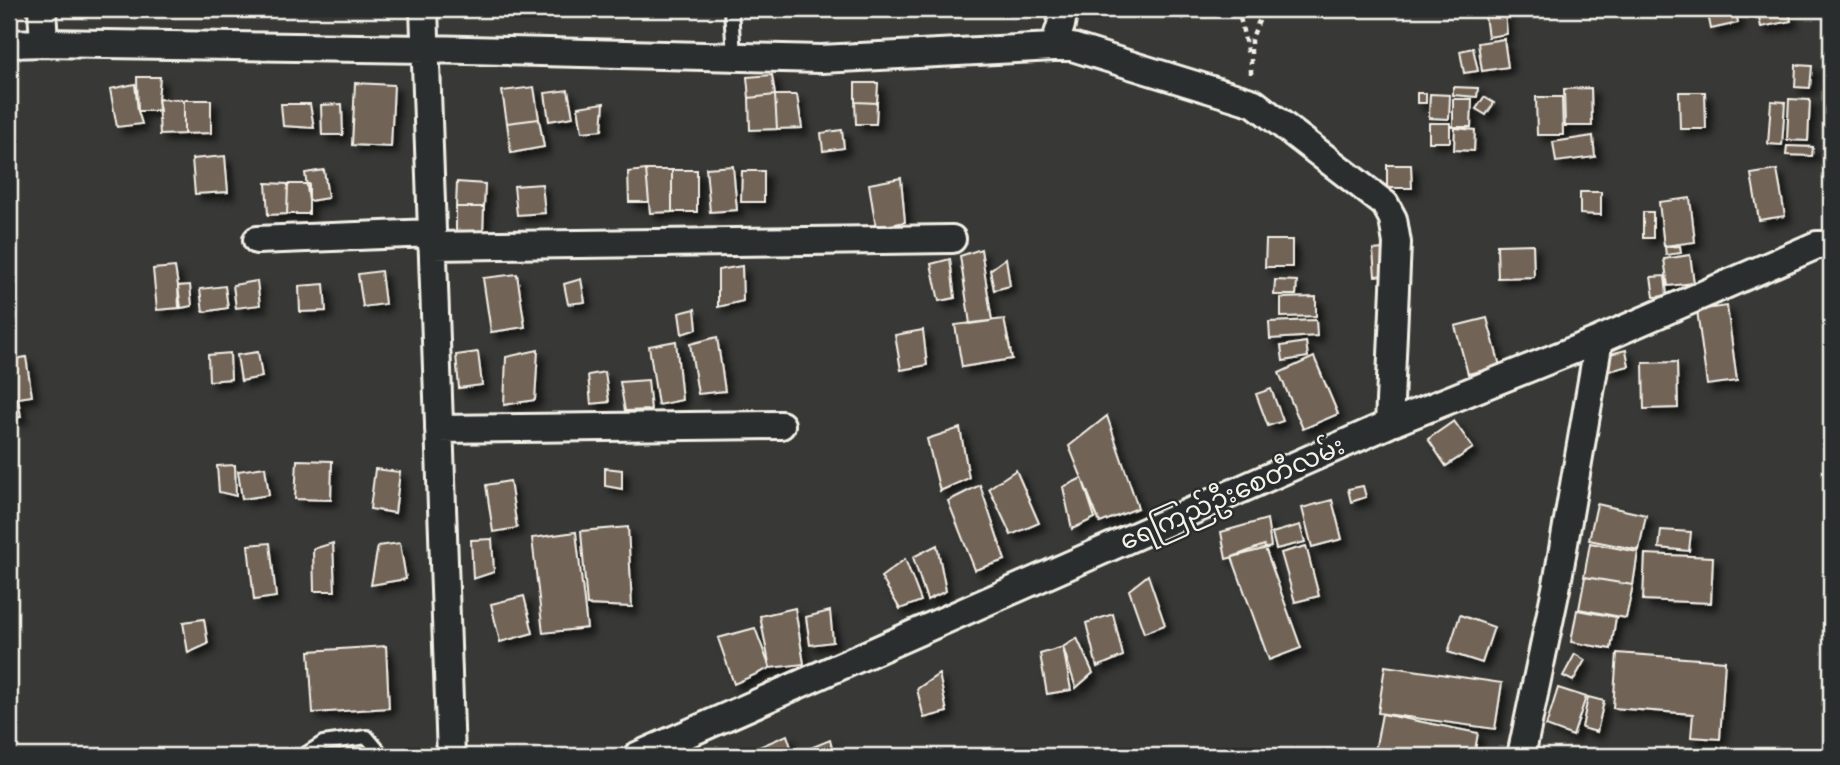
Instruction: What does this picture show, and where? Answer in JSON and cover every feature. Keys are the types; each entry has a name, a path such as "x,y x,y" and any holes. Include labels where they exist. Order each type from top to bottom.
{"street":[{"path":"42,9 44,43"},
{"path":"424,9 451,756"},
{"path":"1054,47 1064,9"},
{"path":"9,44 426,49 821,59 1072,47 1254,103 1385,204 1392,219 1397,243 1389,424"},
{"path":"257,240 952,239"},
{"name":"ရေကြည်ဦးစေတီလမ်း","path":"637,756 1389,424 1599,340 1817,245 1831,245"},
{"path":"1521,756 1557,584 1599,340"},
{"path":"439,429 781,425"}],"lane":[{"path":"731,9 734,57"},
{"path":"303,756 323,743 367,737 383,756"}],"path":[{"path":"1181,19 1189,9"},
{"path":"1236,9 1240,16 1250,64 1254,103"},
{"path":"1250,64 1251,40 1264,9"}],"building":[{"path":"1707,9 1736,9 1738,23 1711,29"},
{"path":"1757,9 1789,9 1791,21 1761,27"},
{"path":"1505,13 1507,34 1488,37 1485,16"},
{"path":"1504,39 1508,67 1482,71 1478,43"},
{"path":"1473,48 1478,71 1464,73 1460,51"},
{"path":"1796,65 1812,66 1810,88 1795,87"},
{"path":"772,75 775,95 749,98 747,77"},
{"path":"137,77 160,77 160,111 138,111"},
{"path":"355,83 394,85 391,147 352,145"},
{"path":"855,83 878,83 877,103 855,102"},
{"path":"135,84 142,124 117,127 110,89"},
{"path":"534,87 539,119 507,123 502,91"},
{"path":"1453,87 1478,88 1477,97 1453,95"},
{"path":"1591,88 1592,126 1565,126 1564,89"},
{"path":"568,90 573,117 549,121 545,93"},
{"path":"1679,92 1705,92 1706,129 1680,129"},
{"path":"1417,93 1426,93 1426,103 1417,103"},
{"path":"1430,94 1450,95 1449,119 1429,118"},
{"path":"775,95 797,95 802,128 777,129"},
{"path":"775,95 777,129 750,130 749,98"},
{"path":"1484,97 1494,103 1486,115 1476,109"},
{"path":"1536,97 1562,97 1563,135 1537,135"},
{"path":"158,99 184,100 184,134 160,135"},
{"path":"1453,99 1472,99 1471,127 1453,127"},
{"path":"1789,99 1810,100 1808,141 1787,140"},
{"path":"184,100 211,100 211,133 184,134"},
{"path":"1771,101 1785,102 1782,145 1768,144"},
{"path":"855,102 877,103 876,124 856,124"},
{"path":"604,103 602,130 582,132 578,107"},
{"path":"281,104 310,104 314,128 283,126"},
{"path":"342,104 343,135 322,135 321,105"},
{"path":"539,119 544,147 511,153 507,123"},
{"path":"1429,123 1450,123 1450,142 1429,142"},
{"path":"1455,128 1475,130 1474,151 1454,150"},
{"path":"842,130 844,148 823,151 821,133"},
{"path":"1593,136 1595,157 1556,162 1553,142"},
{"path":"1787,146 1813,147 1812,156 1786,155"},
{"path":"225,156 228,192 195,194 192,159"},
{"path":"1387,165 1411,165 1412,188 1387,188"},
{"path":"733,166 737,210 710,212 706,168"},
{"path":"324,170 328,198 309,201 305,173"},
{"path":"646,170 649,202 629,202 628,172"},
{"path":"646,170 672,170 672,212 650,213"},
{"path":"672,170 697,170 697,212 672,212"},
{"path":"1777,170 1785,216 1759,220 1751,174"},
{"path":"742,171 764,171 764,202 741,202"},
{"path":"901,178 905,222 876,228 869,184"},
{"path":"457,182 485,184 484,207 456,207"},
{"path":"266,183 288,184 287,214 268,215"},
{"path":"288,184 309,184 309,214 287,214"},
{"path":"542,184 545,213 517,215 514,186"},
{"path":"1580,192 1601,192 1601,215 1580,214"},
{"path":"1690,198 1695,242 1664,246 1659,202"},
{"path":"456,207 484,207 483,235 456,234"},
{"path":"1643,212 1653,212 1653,238 1643,238"},
{"path":"1266,240 1292,240 1292,267 1265,267"},
{"path":"1533,244 1534,277 1498,278 1497,245"},
{"path":"1680,246 1681,253 1666,255 1665,247"},
{"path":"1394,248 1397,274 1375,276 1373,250"},
{"path":"981,249 992,321 970,324 960,256"},
{"path":"1690,255 1694,283 1668,286 1664,259"},
{"path":"1006,258 1010,286 994,290 990,270"},
{"path":"950,259 955,298 939,301 931,264"},
{"path":"742,266 743,301 718,307 718,270"},
{"path":"175,267 179,308 157,310 153,269"},
{"path":"381,271 385,304 363,307 358,274"},
{"path":"517,274 525,327 491,332 483,278"},
{"path":"1665,276 1667,296 1654,297 1651,277"},
{"path":"581,279 585,302 568,304 564,284"},
{"path":"1275,280 1297,281 1296,295 1274,295"},
{"path":"257,281 260,305 236,308 233,285"},
{"path":"324,284 326,311 300,312 299,286"},
{"path":"190,285 192,306 181,308 178,286"},
{"path":"225,286 228,308 203,312 200,289"},
{"path":"1316,297 1316,316 1281,317 1281,298"},
{"path":"1727,306 1737,381 1707,385 1697,310"},
{"path":"695,309 697,329 682,334 679,313"},
{"path":"1487,318 1500,366 1468,374 1455,326"},
{"path":"1004,319 1012,359 962,367 955,325"},
{"path":"1316,320 1317,336 1270,339 1269,322"},
{"path":"923,330 927,365 901,370 895,335"},
{"path":"717,337 725,391 698,394 690,344"},
{"path":"676,341 682,400 658,405 649,346"},
{"path":"1306,342 1308,357 1283,361 1281,346"},
{"path":"538,350 535,400 504,405 506,357"},
{"path":"1626,350 1629,366 1609,371 1606,355"},
{"path":"258,352 262,377 241,381 237,355"},
{"path":"478,352 482,385 459,388 456,355"},
{"path":"230,353 231,379 209,381 208,355"},
{"path":"26,357 32,396 18,398 21,417 9,419 9,360"},
{"path":"1314,357 1338,414 1303,429 1279,373"},
{"path":"1677,362 1678,408 1644,409 1643,363"},
{"path":"605,372 609,402 591,404 588,375"},
{"path":"648,380 651,410 625,411 620,382"},
{"path":"1271,389 1283,421 1268,426 1256,394"},
{"path":"1107,416 1138,508 1100,523 1069,446"},
{"path":"1454,421 1473,448 1446,466 1428,439"},
{"path":"960,428 969,478 940,491 927,439"},
{"path":"297,460 332,461 331,500 295,499"},
{"path":"235,465 236,496 219,492 217,466"},
{"path":"265,467 269,495 242,499 238,471"},
{"path":"605,468 622,470 622,489 605,486"},
{"path":"375,469 400,472 395,513 370,509"},
{"path":"1016,470 1039,523 1011,535 989,488"},
{"path":"1082,478 1095,518 1072,529 1063,487"},
{"path":"510,481 517,528 493,532 486,485"},
{"path":"980,485 1005,560 975,570 948,501"},
{"path":"1363,486 1366,497 1351,502 1348,489"},
{"path":"1332,500 1342,539 1312,547 1302,508"},
{"path":"1597,504 1646,515 1639,550 1589,540"},
{"path":"1267,519 1271,547 1226,559 1221,532"},
{"path":"1300,525 1305,542 1276,549 1272,533"},
{"path":"628,527 632,607 587,605 581,531"},
{"path":"1661,530 1691,532 1689,551 1659,548"},
{"path":"576,532 587,628 543,633 532,538"},
{"path":"492,539 494,572 473,579 471,540"},
{"path":"270,543 276,597 254,600 248,545"},
{"path":"333,543 335,591 314,591 313,549"},
{"path":"400,543 406,579 371,585 378,546"},
{"path":"1590,543 1638,552 1633,585 1584,577"},
{"path":"937,545 946,591 927,600 913,557"},
{"path":"1264,545 1301,648 1269,660 1232,557"},
{"path":"1306,546 1319,596 1295,602 1281,553"},
{"path":"1645,554 1713,557 1711,603 1643,600"},
{"path":"905,559 921,601 900,609 881,577"},
{"path":"1148,575 1165,625 1144,633 1129,590"},
{"path":"1585,577 1633,585 1626,618 1579,609"},
{"path":"524,596 533,633 500,642 491,604"},
{"path":"795,608 804,664 770,668 760,616"},
{"path":"1577,610 1616,617 1611,649 1571,642"},
{"path":"830,611 833,642 810,645 806,617"},
{"path":"1113,614 1123,656 1097,667 1086,623"},
{"path":"1460,615 1494,627 1482,663 1448,652"},
{"path":"204,619 208,644 188,653 183,622"},
{"path":"755,628 770,668 734,684 718,638"},
{"path":"1077,638 1093,673 1076,688 1063,647"},
{"path":"386,646 389,708 313,713 309,651"},
{"path":"1063,647 1071,690 1047,694 1040,654"},
{"path":"1617,653 1725,661 1720,739 1691,737 1693,714 1613,708"},
{"path":"1575,654 1585,660 1573,681 1563,676"},
{"path":"1385,666 1502,683 1495,729 1378,713"},
{"path":"939,674 947,712 924,718 917,689"},
{"path":"1558,688 1586,697 1573,736 1546,726"},
{"path":"1588,697 1604,701 1597,732 1582,728"},
{"path":"1382,714 1478,733 1474,756 1374,756"},
{"path":"787,735 794,756 755,756 752,750"},
{"path":"830,740 834,756 805,756 803,751"}]}
